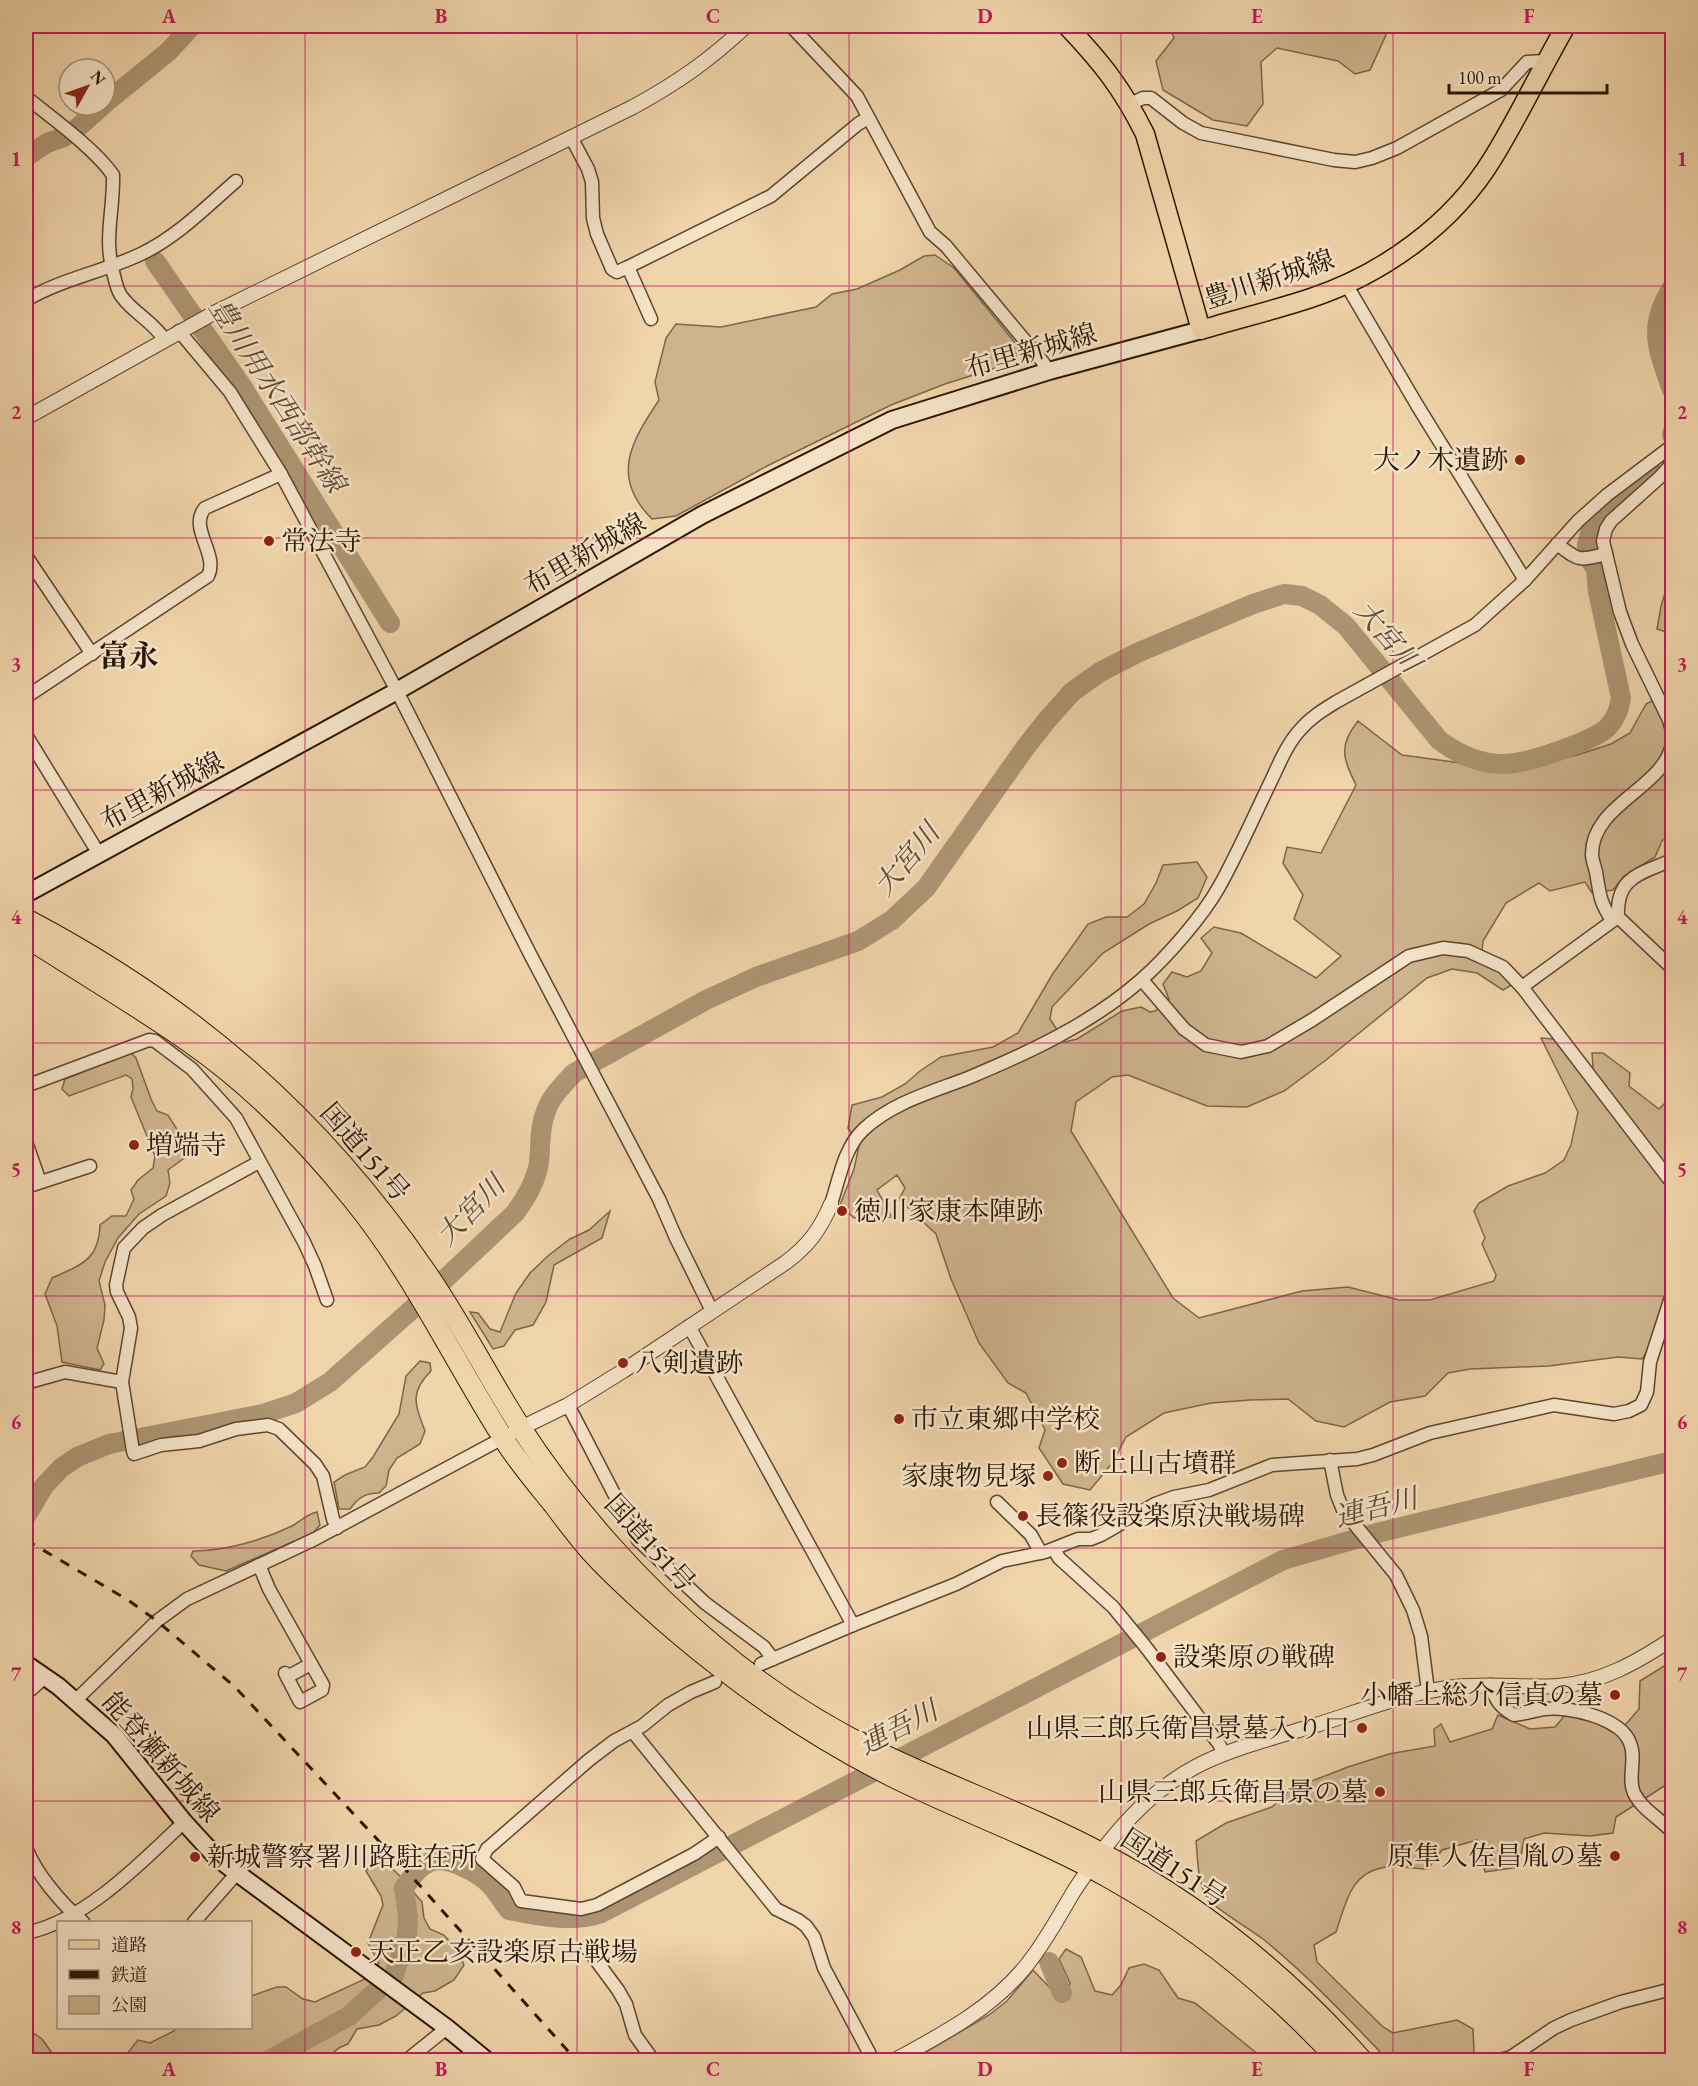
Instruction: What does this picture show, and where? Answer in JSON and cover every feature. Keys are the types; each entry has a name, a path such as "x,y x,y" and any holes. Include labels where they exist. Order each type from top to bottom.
{"highway":[{"name":"国道151号","path":"26,919 107,964 166,1003 231,1053 292,1109 343,1164 395,1229 419,1278 429,1313 519,1463 590,1551 664,1622 748,1690 781,1713 872,1758 917,1770 1014,1811 1097,1861 1250,1977 1338,2061"},
{"name":"国道151号","path":"26,937 191,1043 256,1096 307,1147 419,1278 444,1300 521,1428 620,1556 680,1616 720,1650 900,1780 1097,1861 1168,1893 1245,1949 1304,1999 1362,2061"}],"main road":[{"name":"豊川新城線","path":"1067,26 1111,74 1145,134 1201,330 1311,298 1370,272 1406,250 1444,218 1492,159 1566,26"},
{"name":"布里新城線","path":"26,894 397,691 702,515 892,420 1049,371 1201,330"},
{"name":"能登瀬新城線","path":"26,1664 46,1676 76,1700 114,1735 202,1844 237,1873 447,2028 486,2061"}],"street":[{"path":"26,418 212,314 670,87 701,66 746,26"},
{"path":"791,26 857,96 930,232 946,246 1049,371"},
{"path":"1130,104 1143,98 1151,98 1183,123 1201,133 1334,160 1355,162 1372,159 1397,148 1501,90 1527,62 1545,61"},
{"path":"26,97 70,133 113,175 108,233 111,265 117,290 123,299 164,339"},
{"path":"571,137 588,169 592,182 593,218 597,234 612,270 617,272 771,196 868,118"},
{"path":"26,300 63,281 156,247 192,220 236,181"},
{"path":"628,267 651,319"},
{"path":"1346,284 1417,405 1525,580"},
{"path":"186,328 230,392 281,474 397,691 659,1199 712,1311"},
{"path":"76,1700 157,1621 187,1599 337,1528 568,1405 623,1371 803,1250 821,1226 851,1146 861,1131 877,1118 903,1103 1023,1054 1078,1025 1142,980 1204,911 1219,887 1285,752 1300,730 1336,702 1475,625 1525,580 1578,521 1607,495 1672,447"},
{"path":"1672,447 1670,466 1611,521 1603,541 1603,555 1620,612 1672,731"},
{"path":"26,697 208,576 211,565 199,521 201,513 205,508 281,474"},
{"path":"1557,544 1576,558 1583,560 1603,555"},
{"path":"26,556 92,654"},
{"path":"26,735 99,854"},
{"path":"1672,744 1671,754 1658,771 1610,815 1596,835 1592,854 1601,903 1672,968"},
{"path":"1522,987 1615,918 1617,901 1626,884 1633,877 1672,860"},
{"path":"1142,980 1185,1029 1206,1045 1241,1052 1268,1046 1409,956 1443,948 1468,951 1503,967 1522,987 1672,1183"},
{"path":"26,1086 149,1040 155,1041 192,1070 236,1118 308,1250 327,1300"},
{"path":"26,1142 40,1182"},
{"path":"259,1162 162,1215 143,1228 124,1248 116,1285 131,1328 122,1382 133,1451 134,1454 161,1445 199,1441 236,1429 268,1425 279,1429 315,1464 323,1476 337,1528"},
{"path":"26,1187 90,1166"},
{"path":"568,1405 638,1540 705,1603 765,1647 767,1661 956,1584 1002,1561 1041,1553 1078,1539 1091,1539 1155,1504 1174,1497 1209,1490 1272,1465 1357,1459 1430,1433 1554,1405 1614,1414 1629,1411 1641,1405 1647,1392 1650,1362 1672,1294"},
{"path":"689,1326 853,1625"},
{"path":"26,1383 65,1372 122,1382"},
{"path":"1330,1460 1337,1495 1343,1510 1396,1575 1413,1610 1421,1636 1428,1691"},
{"path":"997,1502 1031,1535 1041,1553"},
{"path":"1054,1549 1059,1558 1113,1607 1142,1642 1219,1744 1224,1754"},
{"path":"259,1565 269,1589 324,1685 322,1690 300,1702 286,1675 311,1664"},
{"path":"895,2061 959,2025 992,2001 1026,1966 1128,1819 1162,1788 1206,1761 1428,1691 1491,1685 1557,1686 1587,1682 1636,1662 1672,1639"},
{"path":"26,1694 46,1676"},
{"path":"715,1682 668,1705 633,1732 614,1741 487,1849 482,1859 514,1887 520,1901 581,1909 597,1905 629,1890 720,1839"},
{"path":"1491,1685 1494,1698 1502,1708 1514,1715 1562,1708 1610,1722 1622,1731 1630,1743 1631,1779 1634,1793 1642,1805 1672,1832"},
{"path":"633,1732 776,1909 806,1926 814,1937 824,1968 873,2061"},
{"path":"60,1921 111,1888 184,1822"},
{"path":"26,1848 52,1889 81,1921"},
{"path":"196,1921 237,1873"},
{"path":"26,1933 45,1929 57,1923"},
{"path":"587,1948 618,1990 626,2004 634,2035 653,2061"},
{"path":"1500,2061 1511,2057 1554,2028 1571,2020 1621,2002 1672,1989"},
{"path":"407,2061 447,2028"}],"green space":[{"path":"1169,26 1382,26 1386,35 1370,70 1355,74 1338,61 1277,48 1261,62 1263,104 1247,126 1213,120 1163,90 1156,61 1174,38"},
{"path":"935,255 954,268 1017,345 1015,362 945,384 891,405 767,466 676,516 652,519 639,504 631,489 628,474 629,460 640,430 659,400 655,382 666,338 676,324 721,327 816,307 832,294 857,289 900,270 924,256"},
{"path":"1672,571 1672,634 1657,629 1661,606"},
{"path":"1672,690 1672,834 1662,841 1655,857 1624,876 1613,890 1592,893 1585,882 1550,891 1539,883 1506,903 1483,941 1481,963 1503,973 1513,984 1503,990 1477,973 1452,969 1427,978 1284,1091 1247,1107 1207,1106 1128,1075 1112,1077 1076,1102 1071,1131 1173,1298 1199,1318 1302,1291 1348,1287 1399,1300 1430,1300 1494,1281 1496,1275 1482,1244 1485,1238 1474,1211 1479,1203 1508,1186 1545,1173 1564,1160 1571,1145 1578,1112 1541,1038 1554,1039 1581,1072 1593,1067 1592,1053 1603,1053 1630,1073 1629,1086 1659,1109 1672,1096 1672,1288 1669,1291 1653,1343 1642,1359 1618,1357 1549,1366 1470,1369 1448,1373 1425,1396 1390,1402 1344,1427 1316,1421 1288,1399 1211,1403 1164,1413 1126,1437 1113,1462 1090,1490 1063,1484 1039,1448 1045,1430 1026,1393 1008,1383 979,1343 951,1279 936,1234 899,1199 905,1188 897,1175 877,1190 892,1217 854,1218 840,1205 854,1169 859,1146 848,1128 852,1105 882,1097 905,1084 941,1057 993,1047 1018,1033 1052,975 1088,924 1106,917 1127,917 1144,904 1163,865 1197,862 1207,877 1198,898 1149,924 1103,953 1052,1007 1050,1019 1065,1042 1077,1039 1122,1011 1141,1007 1150,1012 1155,1011 1169,999 1163,984 1172,972 1187,977 1201,971 1212,953 1201,938 1214,927 1241,933 1316,978 1341,956 1294,919 1303,895 1283,863 1287,847 1321,853 1356,785 1348,767 1345,745 1358,721 1402,755 1513,770 1577,755 1611,744 1630,733 1646,704"},
{"path":"131,1053 136,1058 157,1111 168,1115 188,1147 187,1156 168,1170 170,1183 166,1196 139,1214 118,1238 105,1262 99,1281 105,1305 97,1348 104,1364 100,1370 62,1362 57,1326 45,1294 52,1278 79,1265 92,1254 99,1237 100,1225 112,1216 126,1216 134,1199 131,1190 138,1180 153,1168 155,1156 131,1097 132,1079 126,1075 69,1096 62,1089 65,1079"},
{"path":"610,1211 602,1238 554,1265 546,1302 533,1325 515,1330 504,1346 493,1349 470,1312 478,1313 490,1329 500,1332 516,1293 530,1273 549,1255 570,1239 589,1230"},
{"path":"420,1361 430,1363 431,1371 419,1386 416,1399 425,1431 420,1444 397,1458 389,1470 386,1486 379,1493 362,1497 350,1509 339,1509 334,1482 365,1467 373,1457 399,1414 406,1376"},
{"path":"317,1512 320,1525 313,1533 226,1571 199,1565 191,1556 193,1551 231,1547 269,1536"},
{"path":"1672,1661 1672,1781 1616,1817 1613,1833 1590,1836 1544,1833 1524,1839 1519,1867 1485,1872 1477,1840 1442,1850 1428,1869 1386,1867 1374,1870 1364,1875 1351,1891 1336,1932 1314,1945 1317,1962 1383,2027 1393,2033 1457,2020 1473,2029 1474,2052 1456,2060 1391,2060 1385,2057 1295,1967 1263,1939 1212,1903 1204,1893 1196,1841 1226,1823 1272,1807 1291,1789 1389,1754 1435,1746 1434,1729 1441,1724 1450,1742 1492,1729 1498,1715 1530,1729 1555,1727 1566,1714 1595,1722 1614,1733 1639,1709 1640,1681"},
{"path":"377,1855 400,1876 422,1902 424,1918 430,1929 444,1935 458,1951 464,1965 454,1980 435,1991 423,1993 396,2016 379,2025 357,2029 348,2044 324,2060 122,2060 138,2040 150,2043 175,2029 252,2029 252,1996 277,1987 286,1987 303,1999 315,2002 365,1979 379,1963 368,1943 383,1905 381,1896 366,1871"},
{"path":"1066,1949 1081,1957 1095,1991 1112,1995 1121,1985 1129,1968 1144,1964 1159,1970 1178,1998 1195,2003 1265,2060 912,2060 989,2015 1007,2001 1033,1970 1054,1992 1067,1996 1070,1983 1059,1959"},
{"path":"35,2034 42,2039 57,2060 26,2060 26,2042"}],"waterway":[{"path":"117,93 168,52 192,26"},
{"path":"26,157 47,143 64,137 90,117"},
{"name":"豊川用水西部幹線","path":"155,261 243,388 390,623"},
{"name":"大宮川","path":"1672,288 1664,302 1657,327 1659,350 1672,390"},
{"name":"大宮川","path":"26,1516 44,1486 61,1468 77,1457 109,1444 263,1414 296,1403 330,1382 427,1296 515,1213 527,1196 536,1176 542,1124 548,1106 558,1090 574,1073 706,1000 756,977 858,941 892,920 926,888 1025,748 1072,692 1100,672 1137,653 1253,604 1284,594 1302,596 1320,605 1346,626 1439,740 1462,754 1486,762 1513,763 1558,751 1601,733 1615,717 1621,698 1598,592 1596,569 1587,545 1593,522 1606,506 1653,472"},
{"name":"連吾川","path":"269,2060 349,2016 394,1975 407,1935 408,1917 404,1888 413,1876 430,1862 455,1863 473,1872 493,1888 509,1910 568,1918 601,1913 1283,1560 1377,1533 1672,1461"},
{"name":"豊川用水西部幹線","path":"1049,1962 1062,1993"}],"railway":[{"path":"26,1540 128,1600 157,1621 235,1687 405,1869 576,2060"}],"place":[{"name":"大ノ木遺跡","path":"1520,460"},
{"name":"常法寺","path":"269,541"},
{"name":"増端寺","path":"134,1145"},
{"name":"徳川家康本陣跡","path":"842,1211"},
{"name":"八剣遺跡","path":"623,1363"},
{"name":"市立東郷中学校","path":"899,1419"},
{"name":"断上山古墳群","path":"1062,1463"},
{"name":"家康物見塚","path":"1048,1476"},
{"name":"長篠役設楽原決戦場碑","path":"1023,1516"},
{"name":"設楽原の戦碑","path":"1161,1657"},
{"name":"小幡上総介信貞の墓","path":"1615,1695"},
{"name":"山県三郎兵衛昌景墓入り口","path":"1362,1728"},
{"name":"山県三郎兵衛昌景の墓","path":"1380,1792"},
{"name":"原隼人佐昌胤の墓","path":"1615,1856"},
{"name":"新城警察署川路駐在所","path":"195,1857"},
{"name":"天正乙亥設楽原古戦場","path":"356,1952"}],"district":[{"name":"富永","path":"129,656"}]}
